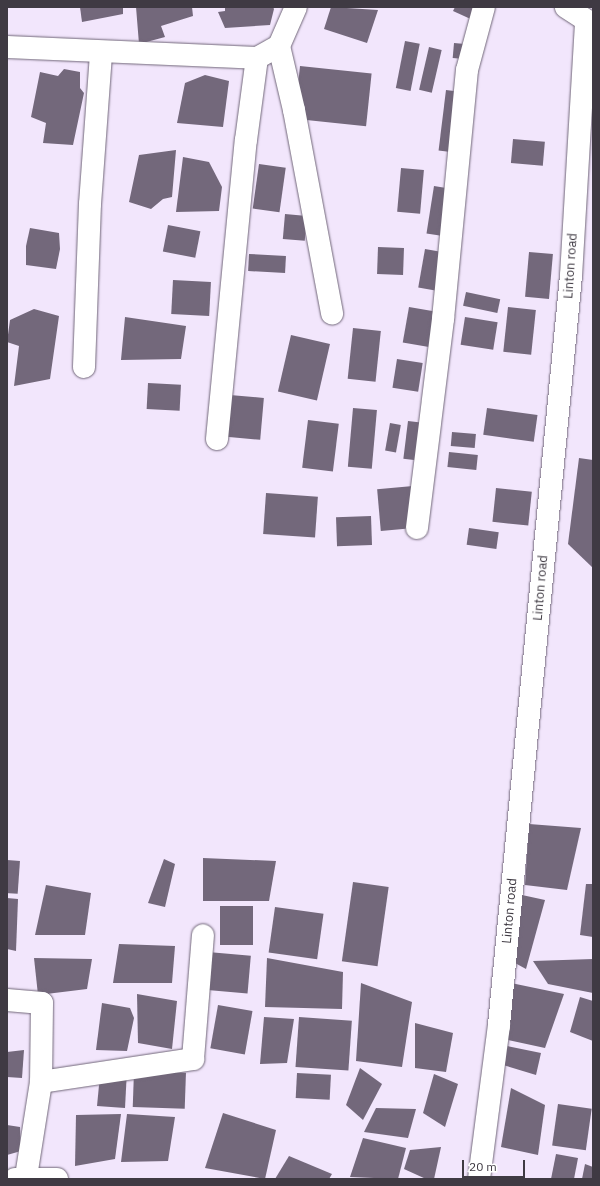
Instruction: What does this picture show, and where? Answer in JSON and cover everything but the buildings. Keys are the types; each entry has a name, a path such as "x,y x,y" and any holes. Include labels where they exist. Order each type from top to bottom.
{"street":[{"path":"296,7 279,46 294,110 332,313"},
{"path":"417,528 443,320 467,70 484,7"},
{"name":"Linton road","path":"479,1179 500,1009 570,284 590,21 566,7"},
{"path":"7,47 101,53 257,58 279,46"},
{"path":"84,367 90,204 101,53"},
{"path":"217,439 246,140 257,58"},
{"path":"41,1082 193,1059 203,935"},
{"path":"7,1000 42,1003 41,1082 20,1178 58,1179"}]}
